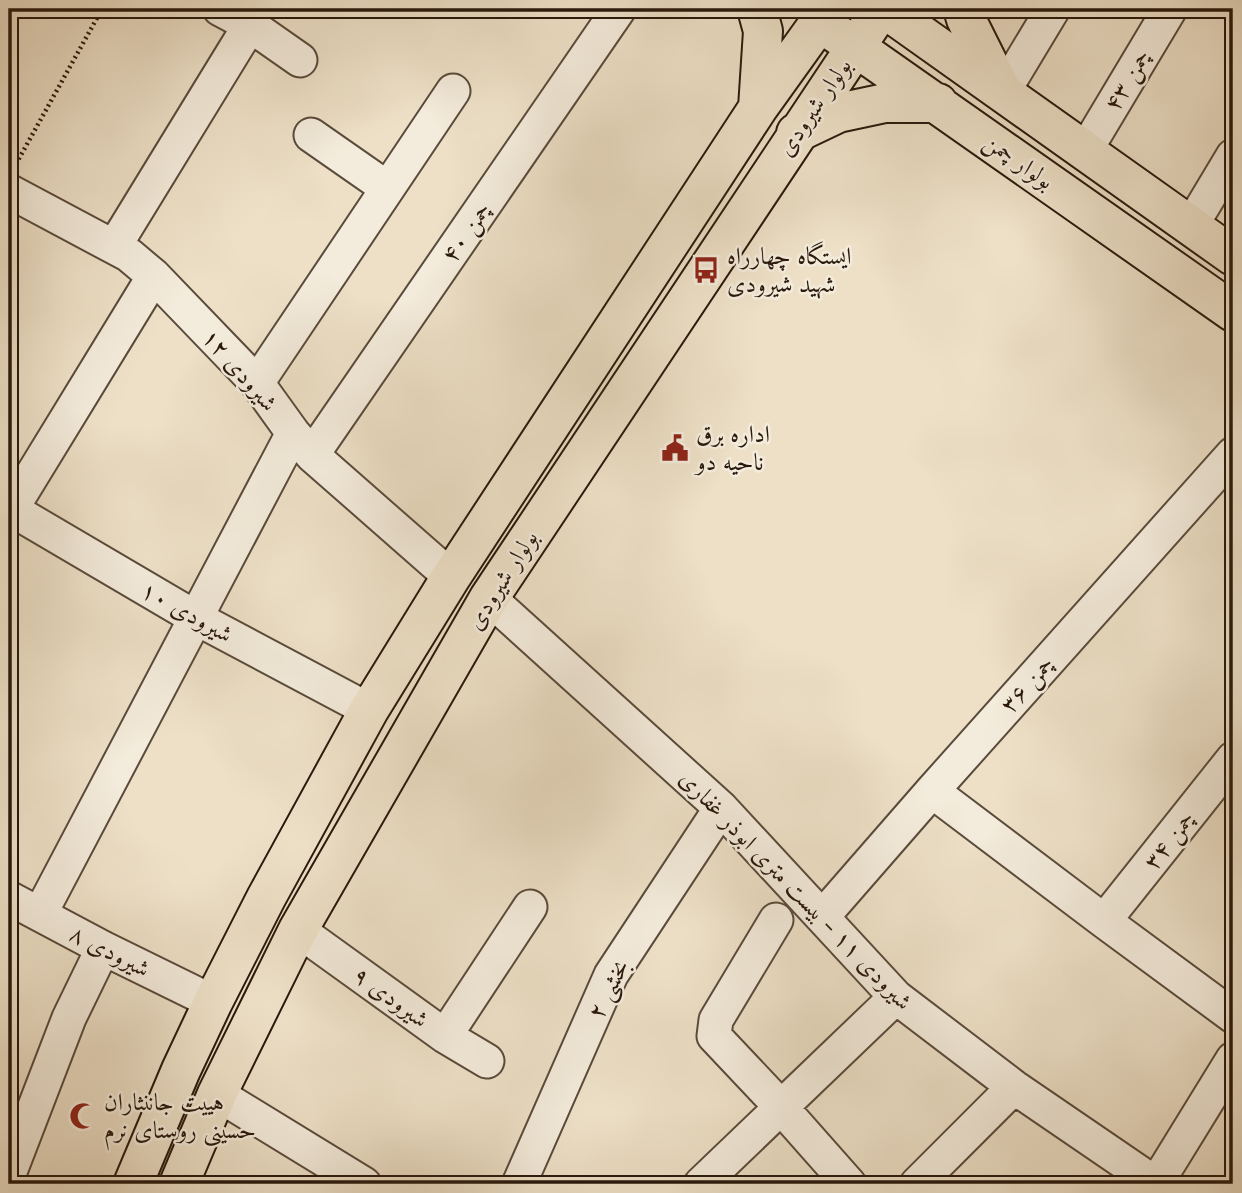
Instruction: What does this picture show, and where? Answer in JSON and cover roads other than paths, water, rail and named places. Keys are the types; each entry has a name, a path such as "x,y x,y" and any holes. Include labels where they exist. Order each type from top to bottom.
{"main road":[{"path":"757,9 763,31 758,108"},
{"name":"بولوار شیرودی","path":"179,1184 217,1094 298,929 489,598 796,133 883,9"},
{"name":"بولوار چمن","path":"883,9 1233,256"},
{"path":"963,9 1003,92"},
{"name":"بولوار شیرودی","path":"133,1184 181,1070 214,1002 266,898 369,710 451,577 818,13"},
{"name":"بولوار چمن","path":"818,13 854,47 938,103 1233,312"},
{"path":"796,133 838,113 886,103 938,103"}],"street":[{"path":"219,9 250,25 300,60"},
{"name":"چمن ۴۰","path":"40,914 196,618 302,444 620,9"},
{"name":"چمن ۴۳","path":"1085,151 1170,9"},
{"path":"1003,92 1046,20"},
{"path":"114,247 250,25"},
{"path":"257,383 453,91"},
{"path":"311,135 387,188"},
{"path":"1191,226 1233,156"},
{"name":"شیرودی ۱۲","path":"12,178 129,255 154,276 257,383 302,444 451,577"},
{"path":"9,510 154,276"},
{"name":"چمن ۳۶","path":"823,916 1233,454"},
{"name":"شیرودی ۱۰","path":"9,510 196,618 369,710"},
{"name":"شیرودی ۱۱ - بیست متری ابوذر غفاری","path":"489,598 721,808 896,997 1014,1087 1156,1184"},
{"name":"چمن ۳۴","path":"1104,921 1233,759"},
{"path":"932,791 1233,1016"},
{"name":"بخشی ۲","path":"519,1184 611,975 721,808"},
{"name":"شیرودی ۸","path":"9,898 214,1002"},
{"path":"445,1036 530,906"},
{"path":"776,920 716,1020 714,1037 849,1184"},
{"name":"شیرودی ۹","path":"298,929 445,1036 487,1061"},
{"path":"17,1180 69,1018 103,948"},
{"path":"701,1184 896,997"},
{"path":"1156,1184 1233,1059"},
{"path":"917,1184 1014,1087"},
{"path":"217,1094 363,1184"}],"place":[{"name":"ایستگاه چهارراه شهید شیرودی","path":"706,270"},
{"name":"اداره برق ناحیه دو","path":"675,448"},
{"name":"هییت جاننثاران حسینی روستای نرم","path":"83,1116"}]}
